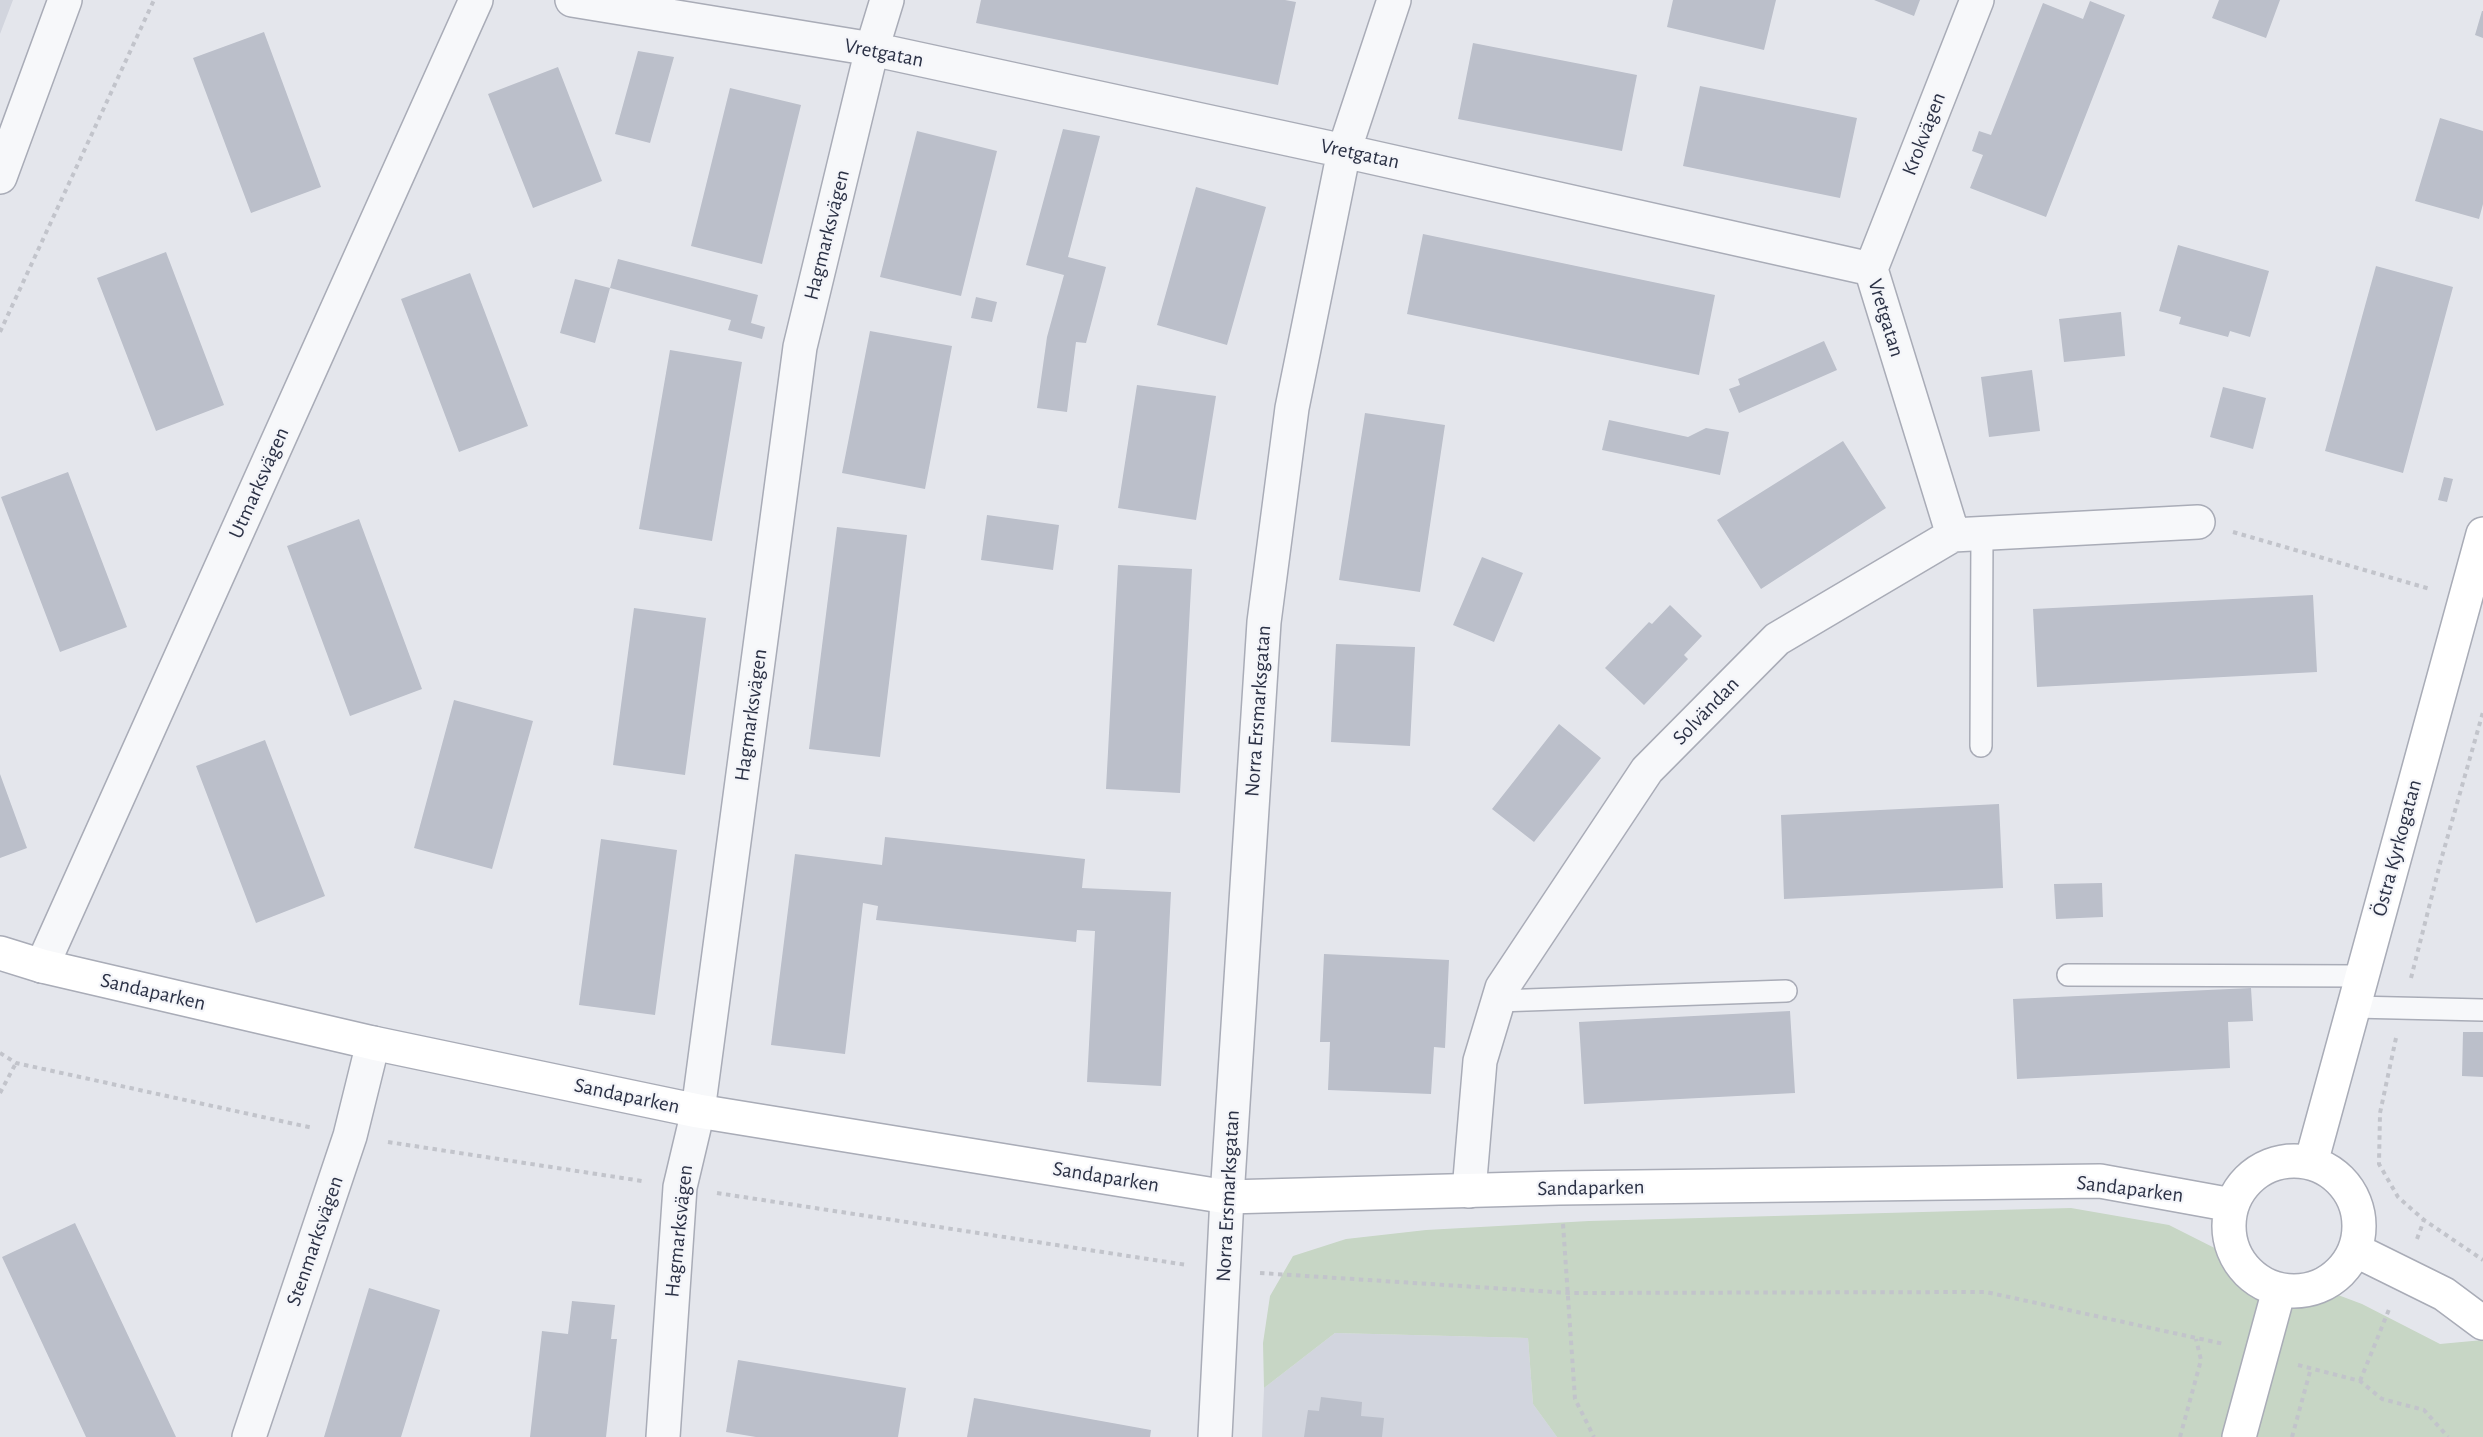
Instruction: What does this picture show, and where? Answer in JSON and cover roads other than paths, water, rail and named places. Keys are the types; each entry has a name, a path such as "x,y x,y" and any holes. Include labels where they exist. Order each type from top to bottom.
{"street":[{"path":"0,177 65,0"},
{"name":"Utmarksvägen","path":"42,966 477,0"},
{"name":"Vretgatan","path":"572,0 872,50 1344,151 1871,269 1967,534"},
{"name":"Hagmarksvägen","path":"663,1437 680,1187 698,1111 800,347 872,50 887,0"},
{"name":"Norra Ersmarksgatan","path":"1215,1437 1227,1197 1264,622 1292,408 1344,151 1395,0"},
{"name":"Krokvägen","path":"1871,269 1977,0"},
{"name":"Solvändan","path":"1469,1191 1480,1061 1502,988 1647,770 1777,639 1967,534 2198,522"},
{"name":"Östra Kyrkogatan","path":"2311,1163 2483,534"},
{"name":"Sandaparken","path":"0,953 42,966 372,1043 698,1111 1227,1197 1559,1188 2100,1181 2232,1205"},
{"name":"Stenmarksvägen","path":"249,1437 350,1136 372,1043"},
{"path":"2287,1162 2311,1163 2335,1176 2352,1197 2358,1214 2359,1232 2355,1250 2346,1266 2332,1279 2316,1287 2298,1291 2279,1290 2259,1281 2243,1267 2232,1248 2229,1226 2232,1205 2244,1184 2263,1169 2287,1162"},
{"path":"2355,1250 2444,1294 2483,1323"},
{"path":"2239,1437 2279,1290"}],"lane":[{"path":"1967,534 1981,746"},
{"path":"2068,975 2362,976"},
{"path":"1498,1001 1786,991"},
{"path":"2354,1007 2483,1010"}]}
